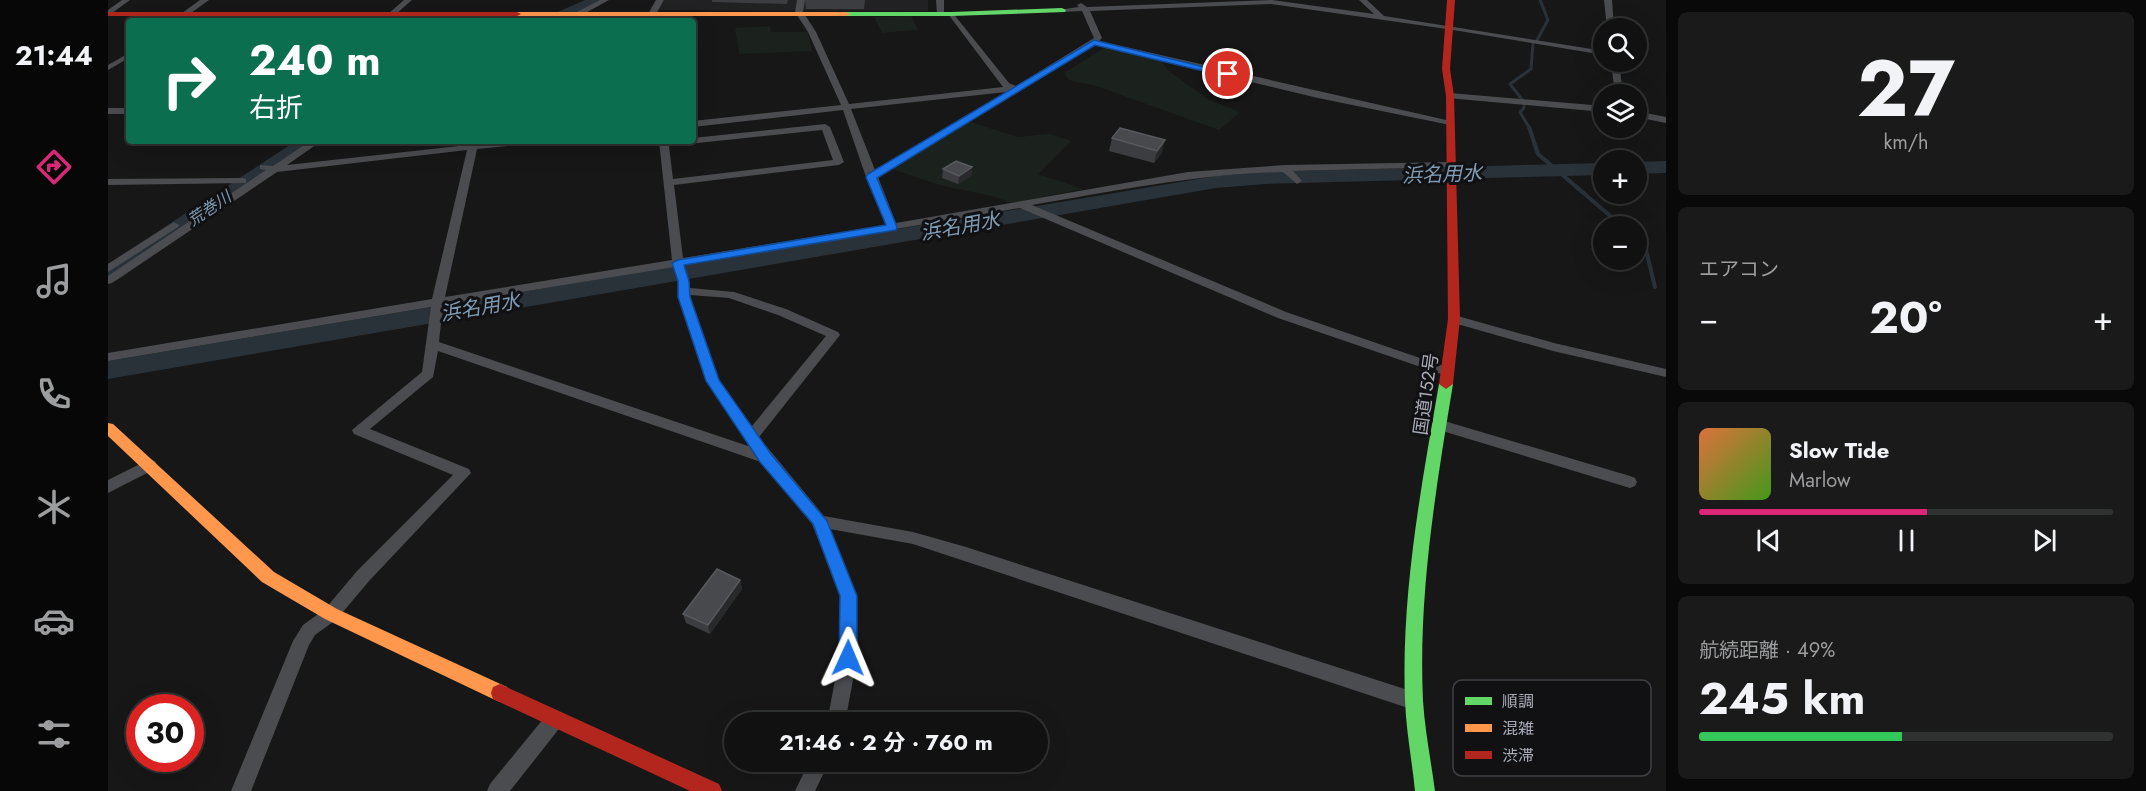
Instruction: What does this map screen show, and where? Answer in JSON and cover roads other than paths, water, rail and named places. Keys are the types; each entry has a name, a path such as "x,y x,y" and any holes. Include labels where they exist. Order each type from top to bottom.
{"main road":[{"name":"国道152号","path":"1425,791 1414,701 1416,608 1423,523 1441,425 1454,319 1450,96 1446,69 1451,0"},
{"path":"108,14 179,18 567,15 652,17 801,7 1062,10"},
{"path":"108,428 268,577 331,614 712,791"}],"street":[{"path":"108,14 126,0"},
{"path":"179,18 205,0"},
{"path":"388,18 408,0"},
{"path":"567,15 605,0"},
{"path":"652,17 660,0"},
{"path":"871,177 1094,42 1098,38 1079,0"},
{"path":"1363,0 1381,17"},
{"path":"1608,0 1610,18"},
{"path":"1062,10 1223,1 1271,2 1593,50"},
{"path":"801,7 846,107 892,227"},
{"path":"944,9 1006,85 1015,88"},
{"path":"1094,42 1346,102 1450,122"},
{"path":"108,55 126,55"},
{"path":"108,68 126,57"},
{"path":"696,124 1015,88"},
{"path":"1450,96 1593,108"},
{"path":"108,111 126,111"},
{"path":"1647,116 1666,120"},
{"path":"669,183 839,162 825,127 696,140"},
{"path":"108,281 268,168 296,144"},
{"path":"108,269 242,181 311,144"},
{"path":"242,791 302,640 309,630 331,614 393,544 464,473 358,430 428,374 437,310 474,144 268,168"},
{"path":"664,144 684,297 713,381 765,458 819,521 849,596 848,658 838,712"},
{"path":"1286,170 1297,181"},
{"path":"108,357 437,310 679,264 892,227 1025,207 1188,175 1286,170 1450,171"},
{"path":"108,182 242,181"},
{"path":"1025,207 1282,315 1447,372"},
{"path":"684,286 730,296 782,312 834,335 751,437"},
{"path":"1454,319 1553,347 1666,373"},
{"path":"433,345 765,458"},
{"path":"1441,425 1630,482"},
{"path":"108,487 150,465"},
{"path":"819,521 913,538 966,554 1414,701"},
{"path":"497,791 555,718"},
{"path":"805,791 814,772"}],"waterway":[{"name":"荒巻川","path":"556,18 597,0"},
{"path":"1537,40 1548,20 1540,0"},
{"path":"1529,128 1520,112 1524,108 1524,102 1510,84 1531,69 1533,43"},
{"path":"1529,128 1538,154 1610,216"},
{"name":"荒巻川","path":"108,275 304,144"},
{"name":"浜名用水","path":"1647,168 1666,167"},
{"name":"浜名用水","path":"108,370 1216,182 1265,178 1593,169"},
{"path":"1647,254 1655,287"}]}
